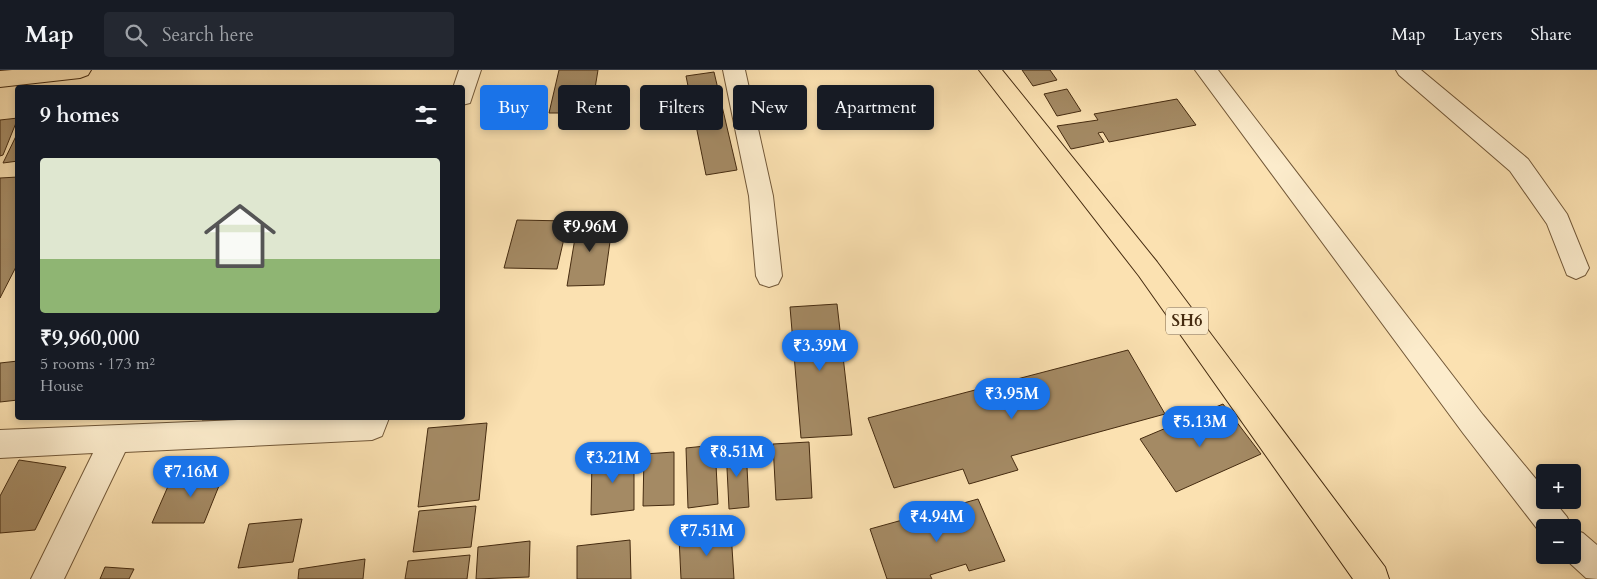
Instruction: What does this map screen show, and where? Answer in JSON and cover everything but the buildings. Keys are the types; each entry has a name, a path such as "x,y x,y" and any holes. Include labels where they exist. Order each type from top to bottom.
{"main road":[{"path":"0,79 80,70"},
{"name":"SH6","path":"990,70 1148,269 1373,579"}],"street":[{"path":"465,87 470,70"},
{"path":"734,70 760,196 769,276"},
{"path":"1206,70 1473,424 1549,519"},
{"path":"1407,70 1519,165 1558,221 1576,268"},
{"path":"0,444 372,427 374,420"},
{"path":"47,579 116,439"},
{"path":"1581,552 1597,567"}]}
